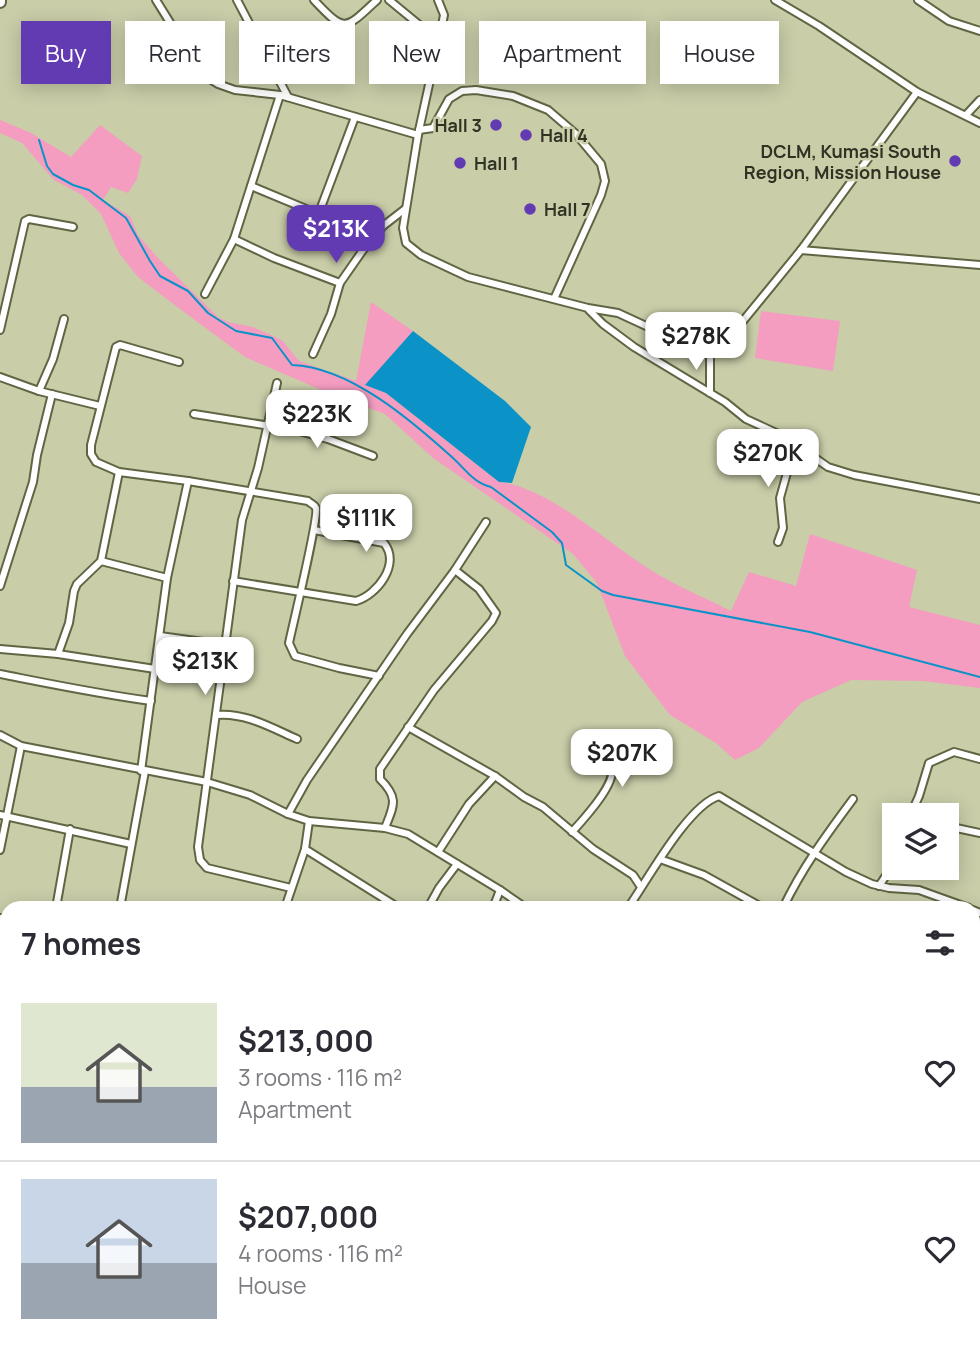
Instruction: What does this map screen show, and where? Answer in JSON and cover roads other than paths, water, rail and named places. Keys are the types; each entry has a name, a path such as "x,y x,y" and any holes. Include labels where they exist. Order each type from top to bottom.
{"street":[{"path":"156,0 202,74 234,90 280,95 418,132 433,128 449,99 462,91 476,90 513,96 548,110 576,134 601,164 605,181 554,299"},
{"path":"237,0 288,98"},
{"path":"314,0 331,18 345,24 353,23 377,0"},
{"path":"389,0 415,21"},
{"path":"438,0 444,15 443,21"},
{"path":"775,0 819,26 917,92 980,122"},
{"path":"918,0 949,21 980,32"},
{"path":"429,84 405,209 405,243 421,255 468,277 588,308 618,313 698,351 710,352 725,342 801,250 917,92"},
{"path":"205,294 234,239 280,95"},
{"path":"966,115 980,100"},
{"path":"251,186 312,211 320,210 355,117"},
{"path":"313,354 331,314 340,283 383,226 405,209"},
{"path":"0,330 25,221 29,219 73,227"},
{"path":"234,239 274,258 340,283"},
{"path":"801,250 980,265"},
{"path":"0,293 9,296"},
{"path":"588,308 603,324 634,347 710,393 746,419 795,444 828,467 854,475 980,499"},
{"path":"40,391 53,359 64,319"},
{"path":"179,362 120,345 116,347 100,406 91,454 96,462 119,472 251,491 314,505 317,511 314,530 289,643 295,656 379,676"},
{"path":"710,352 710,393"},
{"path":"0,377 40,391 100,406"},
{"path":"277,383 242,520 198,847 200,860 207,867 291,887"},
{"path":"0,586 33,482 52,394"},
{"path":"194,414 328,439 373,456"},
{"path":"778,542 783,528 780,498 795,444"},
{"path":"58,654 69,624 77,584 101,561 119,472"},
{"path":"121,901 143,771 167,578 188,481"},
{"path":"288,814 307,780 486,522"},
{"path":"233,581 356,601 364,599 390,566 391,555 384,543 314,530"},
{"path":"101,561 167,578"},
{"path":"385,828 393,796 380,779 380,769 408,727 496,613 480,589 455,570"},
{"path":"160,636 225,645"},
{"path":"0,649 58,654 155,669"},
{"path":"0,674 80,691 150,701"},
{"path":"216,715 226,714 258,722 298,739"},
{"path":"408,727 495,776 543,807 572,832 634,875 642,887"},
{"path":"0,735 21,746 207,782 250,795 309,821 385,828 408,834 516,901"},
{"path":"0,850 4,816 21,746"},
{"path":"572,832 601,796 613,773 610,766 587,748"},
{"path":"916,803 929,762 954,752 980,759"},
{"path":"438,852 469,804 495,776"},
{"path":"633,901 690,817 705,803 719,796 846,872 878,886 919,890 949,901"},
{"path":"786,901 814,852 853,799"},
{"path":"4,816 131,844"},
{"path":"287,901 305,849 309,821"},
{"path":"57,901 70,829"},
{"path":"959,829 980,833"},
{"path":"305,849 388,901"},
{"path":"660,859 704,875 750,901"},
{"path":"432,901 457,864"},
{"path":"634,875 650,874"},
{"path":"878,886 882,880"},
{"path":"495,901 500,890"}],"water":[{"path":"413,331 505,401 531,427 512,483 499,482 386,393 365,385"}],"waterway":[{"path":"39,140 47,166 53,174 89,190 126,218 160,276 188,291 208,313 236,331 272,338 292,365 336,375 379,398 437,443 475,479 491,487 552,532 562,543 566,565 602,591 810,632 980,677"}],"place":[{"name":"Hall 3","path":"496,125"},
{"name":"Hall 4","path":"526,135"},
{"name":"DCLM, Kumasi South Region, Mission House","path":"955,161"},
{"name":"Hall 1","path":"460,163"},
{"name":"Hall 7","path":"530,209"}]}
